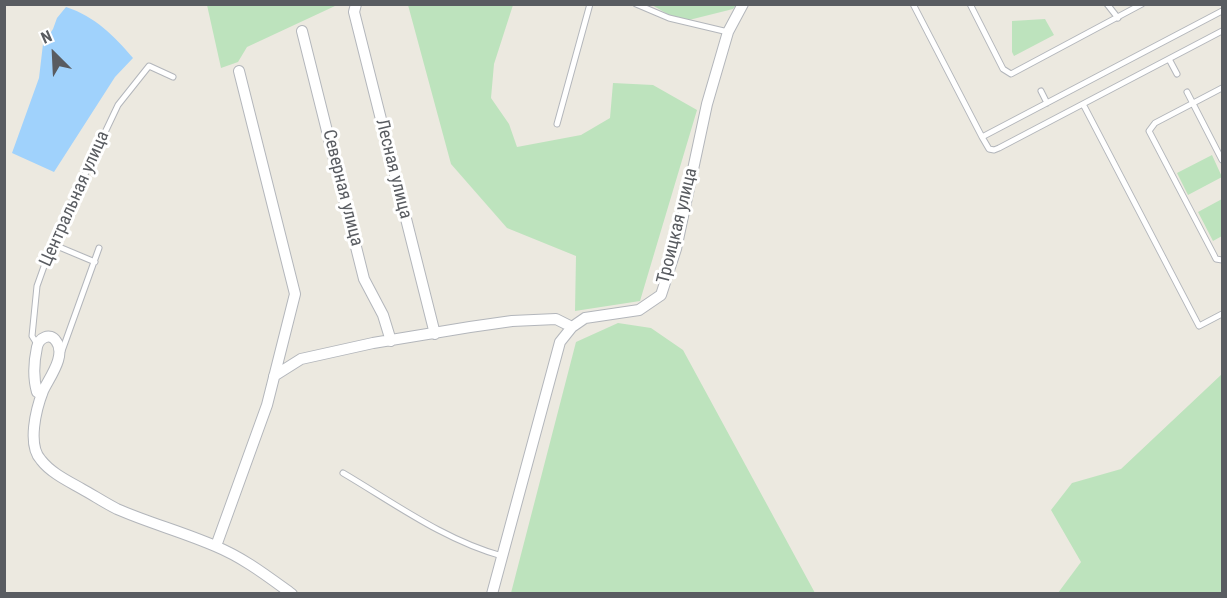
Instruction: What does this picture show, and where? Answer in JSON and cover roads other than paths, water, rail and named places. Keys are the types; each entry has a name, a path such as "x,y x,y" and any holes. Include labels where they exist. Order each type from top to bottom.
{"street":[{"name":"Лесная улица","path":"356,4 354,12 435,334"},
{"name":"Троицкая улица","path":"572,327 585,318 639,310 661,295 676,249 707,104 728,32 743,4"},
{"name":"Северная улица","path":"302,31 364,279 383,315 391,341"},
{"path":"216,546 267,405 295,294 239,71"},
{"path":"274,376 297,362 311,357 512,321 556,319 572,327 560,342 492,594"},
{"path":"42,393 37,392 35,384 37,344 41,338 46,336 52,337 60,348 58,361 42,393 34,424 33,447 39,459 49,468 117,509 216,546 253,564 292,594"},
{"path":"280,352 297,362"}],"lane":[{"path":"557,123 590,4"},
{"path":"636,4 669,18 728,32"},
{"path":"913,4 982,137 989,149 994,150 1222,31"},
{"path":"970,4 1006,72 1011,74 1142,4"},
{"path":"1107,4 1118,18"},
{"path":"982,137 1222,11"},
{"path":"1169,59 1177,74"},
{"path":"1028,65 1032,73"},
{"name":"Центральная улица","path":"37,344 32,336 37,286 52,244 118,105 149,66 173,77"},
{"path":"1222,88 1155,123 1149,131 1216,259 1222,260"},
{"path":"1041,91 1047,103"},
{"path":"1186,92 1222,160"},
{"path":"1083,104 1199,326 1222,314"},
{"path":"52,244 95,262"},
{"path":"58,361 69,337 99,248"},
{"path":"343,473 426,524 484,551 502,556"}],"water":[{"path":"66,7 95,21 133,58 115,77 54,172 12,153 39,78 43,44 57,18"}]}
